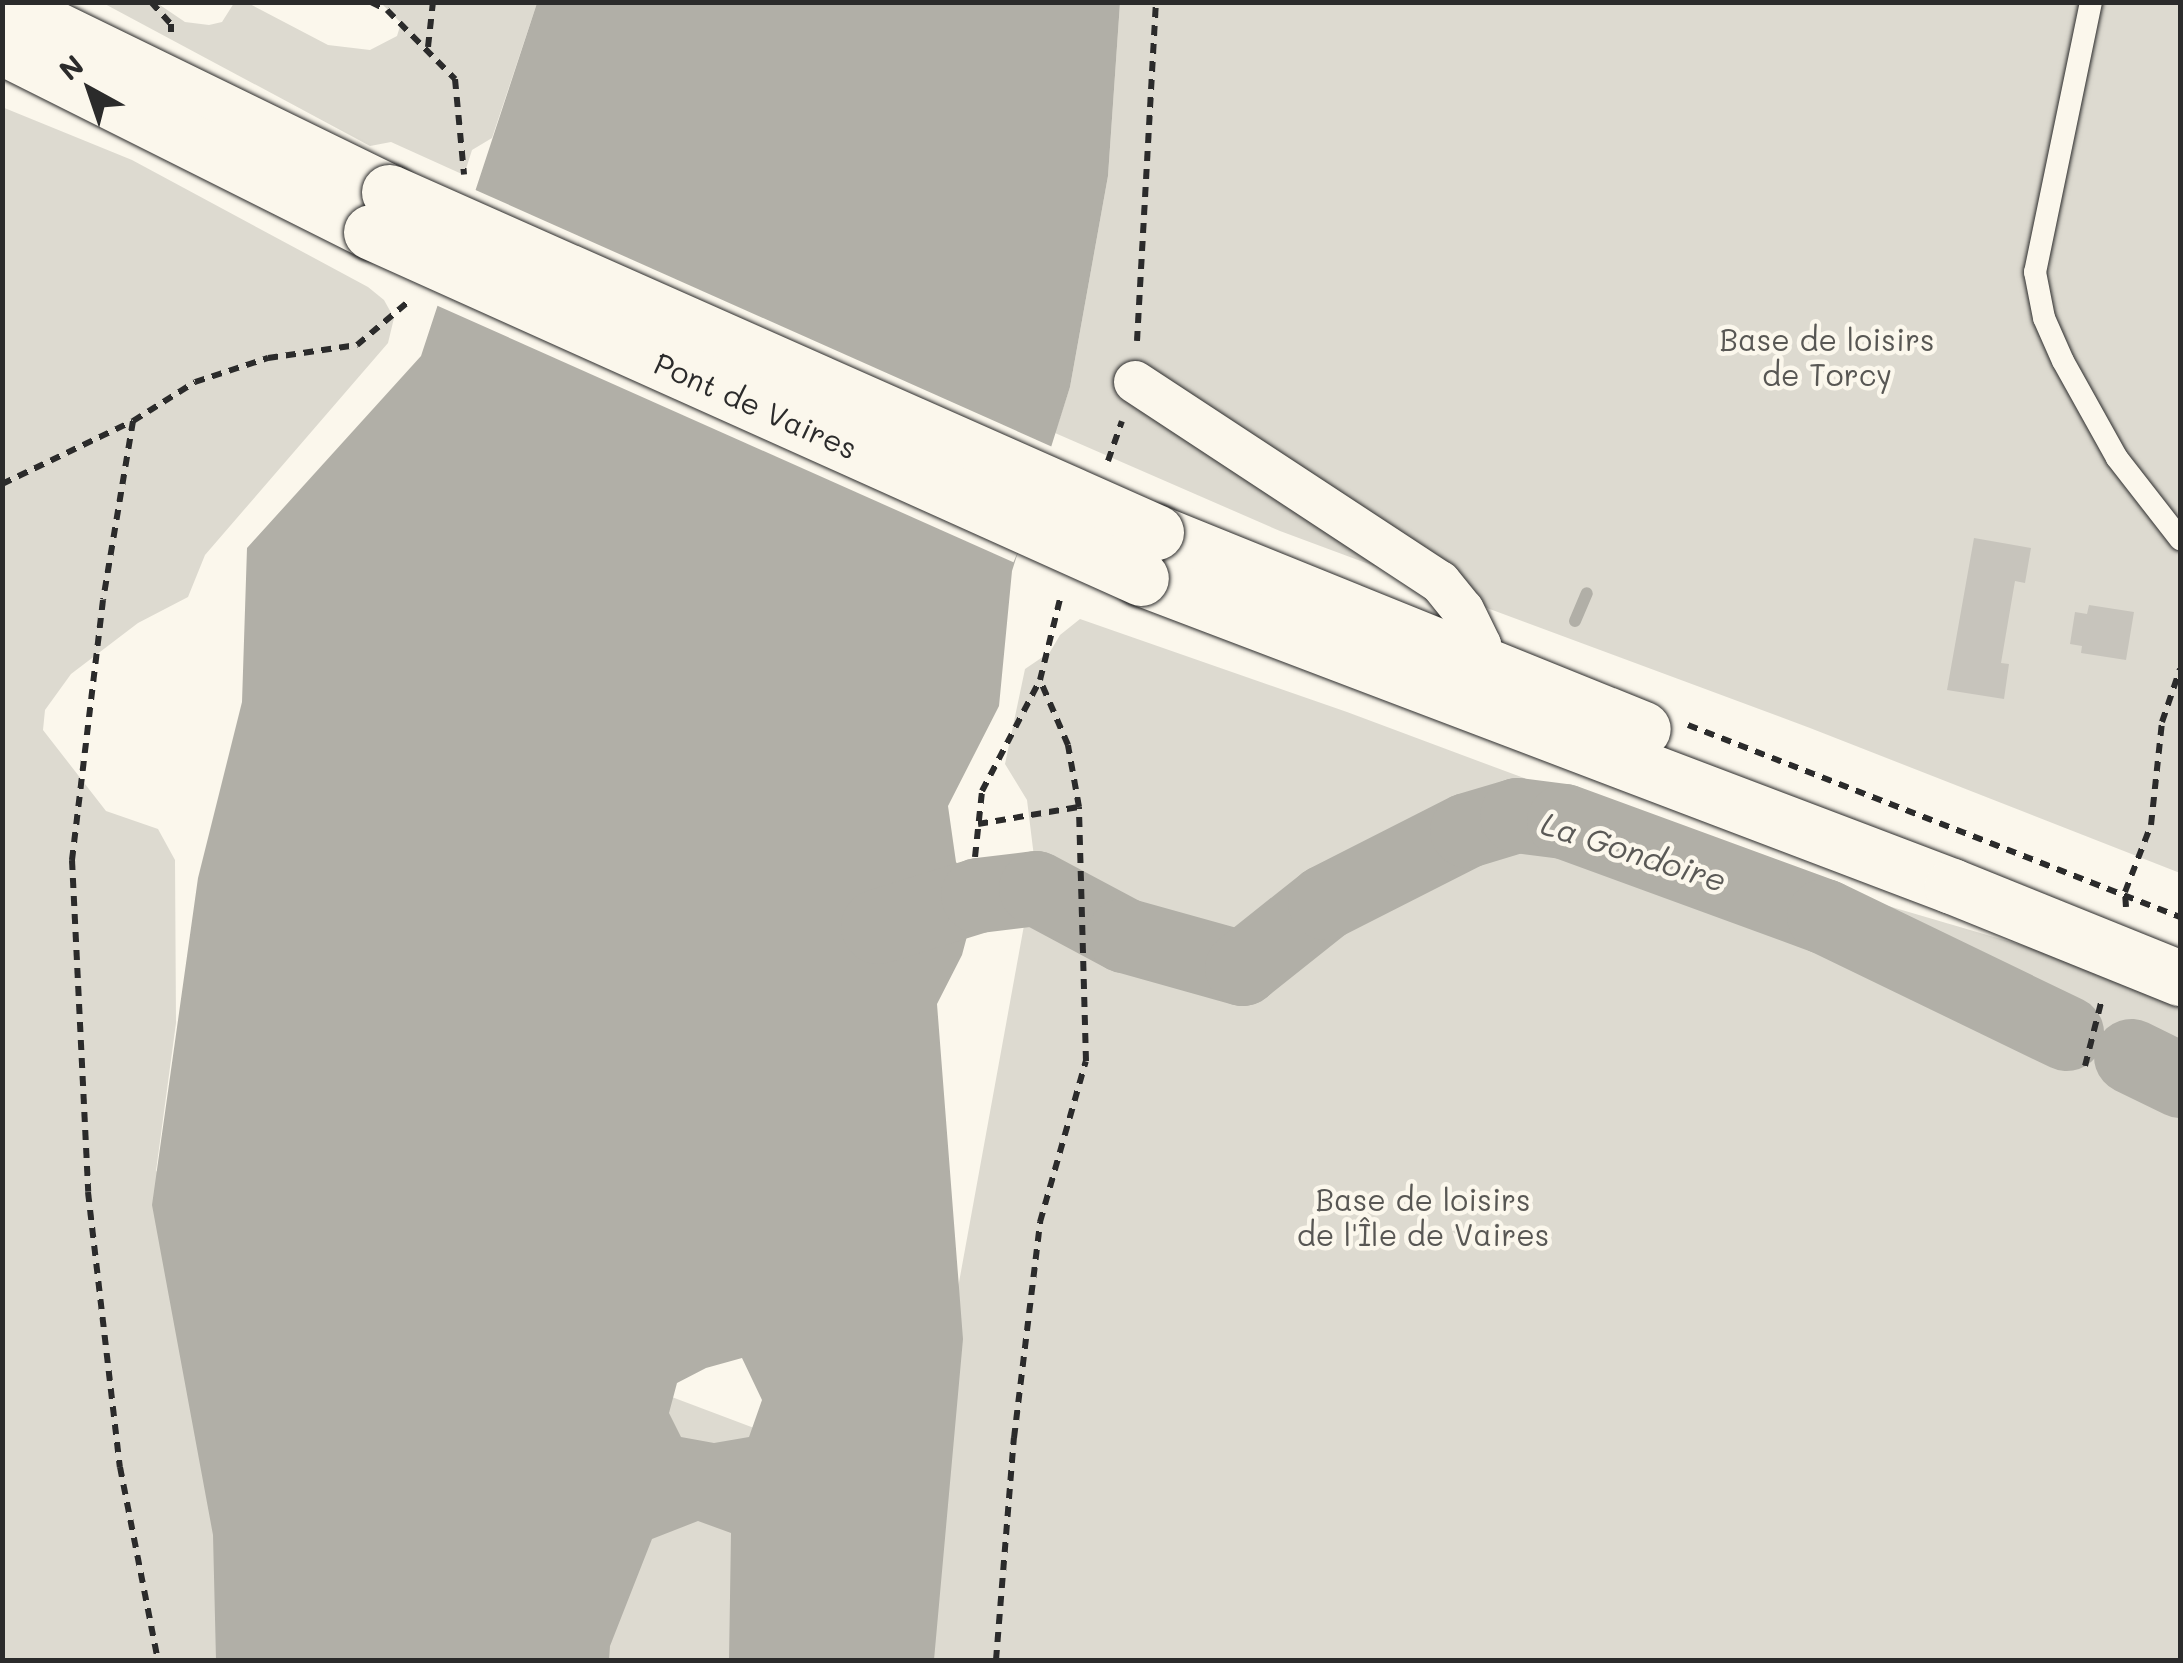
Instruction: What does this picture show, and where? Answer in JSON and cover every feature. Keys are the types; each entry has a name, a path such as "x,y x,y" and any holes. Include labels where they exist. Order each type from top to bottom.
{"main road":[{"path":"2,3 380,212"},
{"path":"2,48 380,212"},
{"name":"Pont de Vaires","path":"380,212 1148,555"},
{"path":"1148,555 1474,663 2122,920 2180,978"},
{"path":"1148,555 2180,942"}],"street":[{"path":"1135,382 1440,582 1463,610 1480,645 1474,663"}],"lane":[{"path":"2091,2 2035,272 2044,318 2063,361 2117,458 2180,538"}],"path":[{"path":"371,2 388,10 456,79 464,175 457,191"},
{"path":"428,48 433,2"},
{"path":"1104,472 1135,382 1156,2"},
{"path":"2,484 132,421 195,382 268,358 357,345 406,308 413,292"},
{"path":"132,421 103,600 72,860 88,1192 120,1467 158,1660"},
{"path":"974,857 982,791 1040,680 1066,580"},
{"path":"2085,1066 2122,920 2151,826 2162,722 2180,669"},
{"path":"996,1660 1014,1438 1040,1222 1086,1060 1079,807 1068,744 1040,680"},
{"path":"1670,718 2122,920 2180,917"},
{"path":"978,824 1079,807"}],"green space":[{"path":"103,3 157,3 185,22 209,25 222,22 234,3 248,3 328,45 370,50 397,36 401,23 381,3 537,3 492,138 472,150 464,175 391,142 370,146"},
{"name":"Base de loisirs de Torcy","path":"1120,3 2180,3 2180,873 1810,728 1280,531 1055,433 1070,387 1108,176"},
{"name":"Base de loisirs de l'Île de Vaires","path":"2,107 132,160 368,287 384,300 394,318 388,343 205,555 188,597 138,623 71,674 45,710 43,730 106,811 158,829 175,860 176,1023 156,1171 274,1247 921,1491 1035,865 1027,800 1005,764 1025,669 1050,652 1060,635 1080,619 1347,712 1786,876 2035,949 2180,1003 2180,1660 3,1660"}],"shaded area":[{"path":"537,3 1120,3 1108,176 1070,387 1012,571 999,706 948,806 956,862 978,895 962,955 937,1004 963,1339 934,1660 729,1660 731,1533 698,1521 652,1539 610,1646 609,1660 216,1660 213,1535 152,1205 198,878 242,702 247,548 421,356","holes":["742,1358 762,1400 749,1437 714,1443 681,1437 669,1413 677,1383 706,1368"]}],"pier":[{"path":"471,188 1055,448 1034,494 450,235"},
{"path":"449,254 1035,515 1013,562 428,302"}],"building":[{"path":"1974,538 2031,548 2025,583 2015,581 2001,663 2009,664 2004,699 1947,690"},
{"path":"2089,605 2134,612 2126,660 2081,653 2082,646 2070,644 2075,612 2087,614"}],"waterway":[{"path":"1575,621 1587,593"},
{"path":"1510,788 1517,815"},
{"name":"La Gondoire","path":"878,926 978,895 1036,888 1124,935 1242,968 1325,902 1467,830 1517,815 1564,821 1824,916 2066,1033"},
{"name":"La Gondoire","path":"2131,1056 2180,1080"}]}
